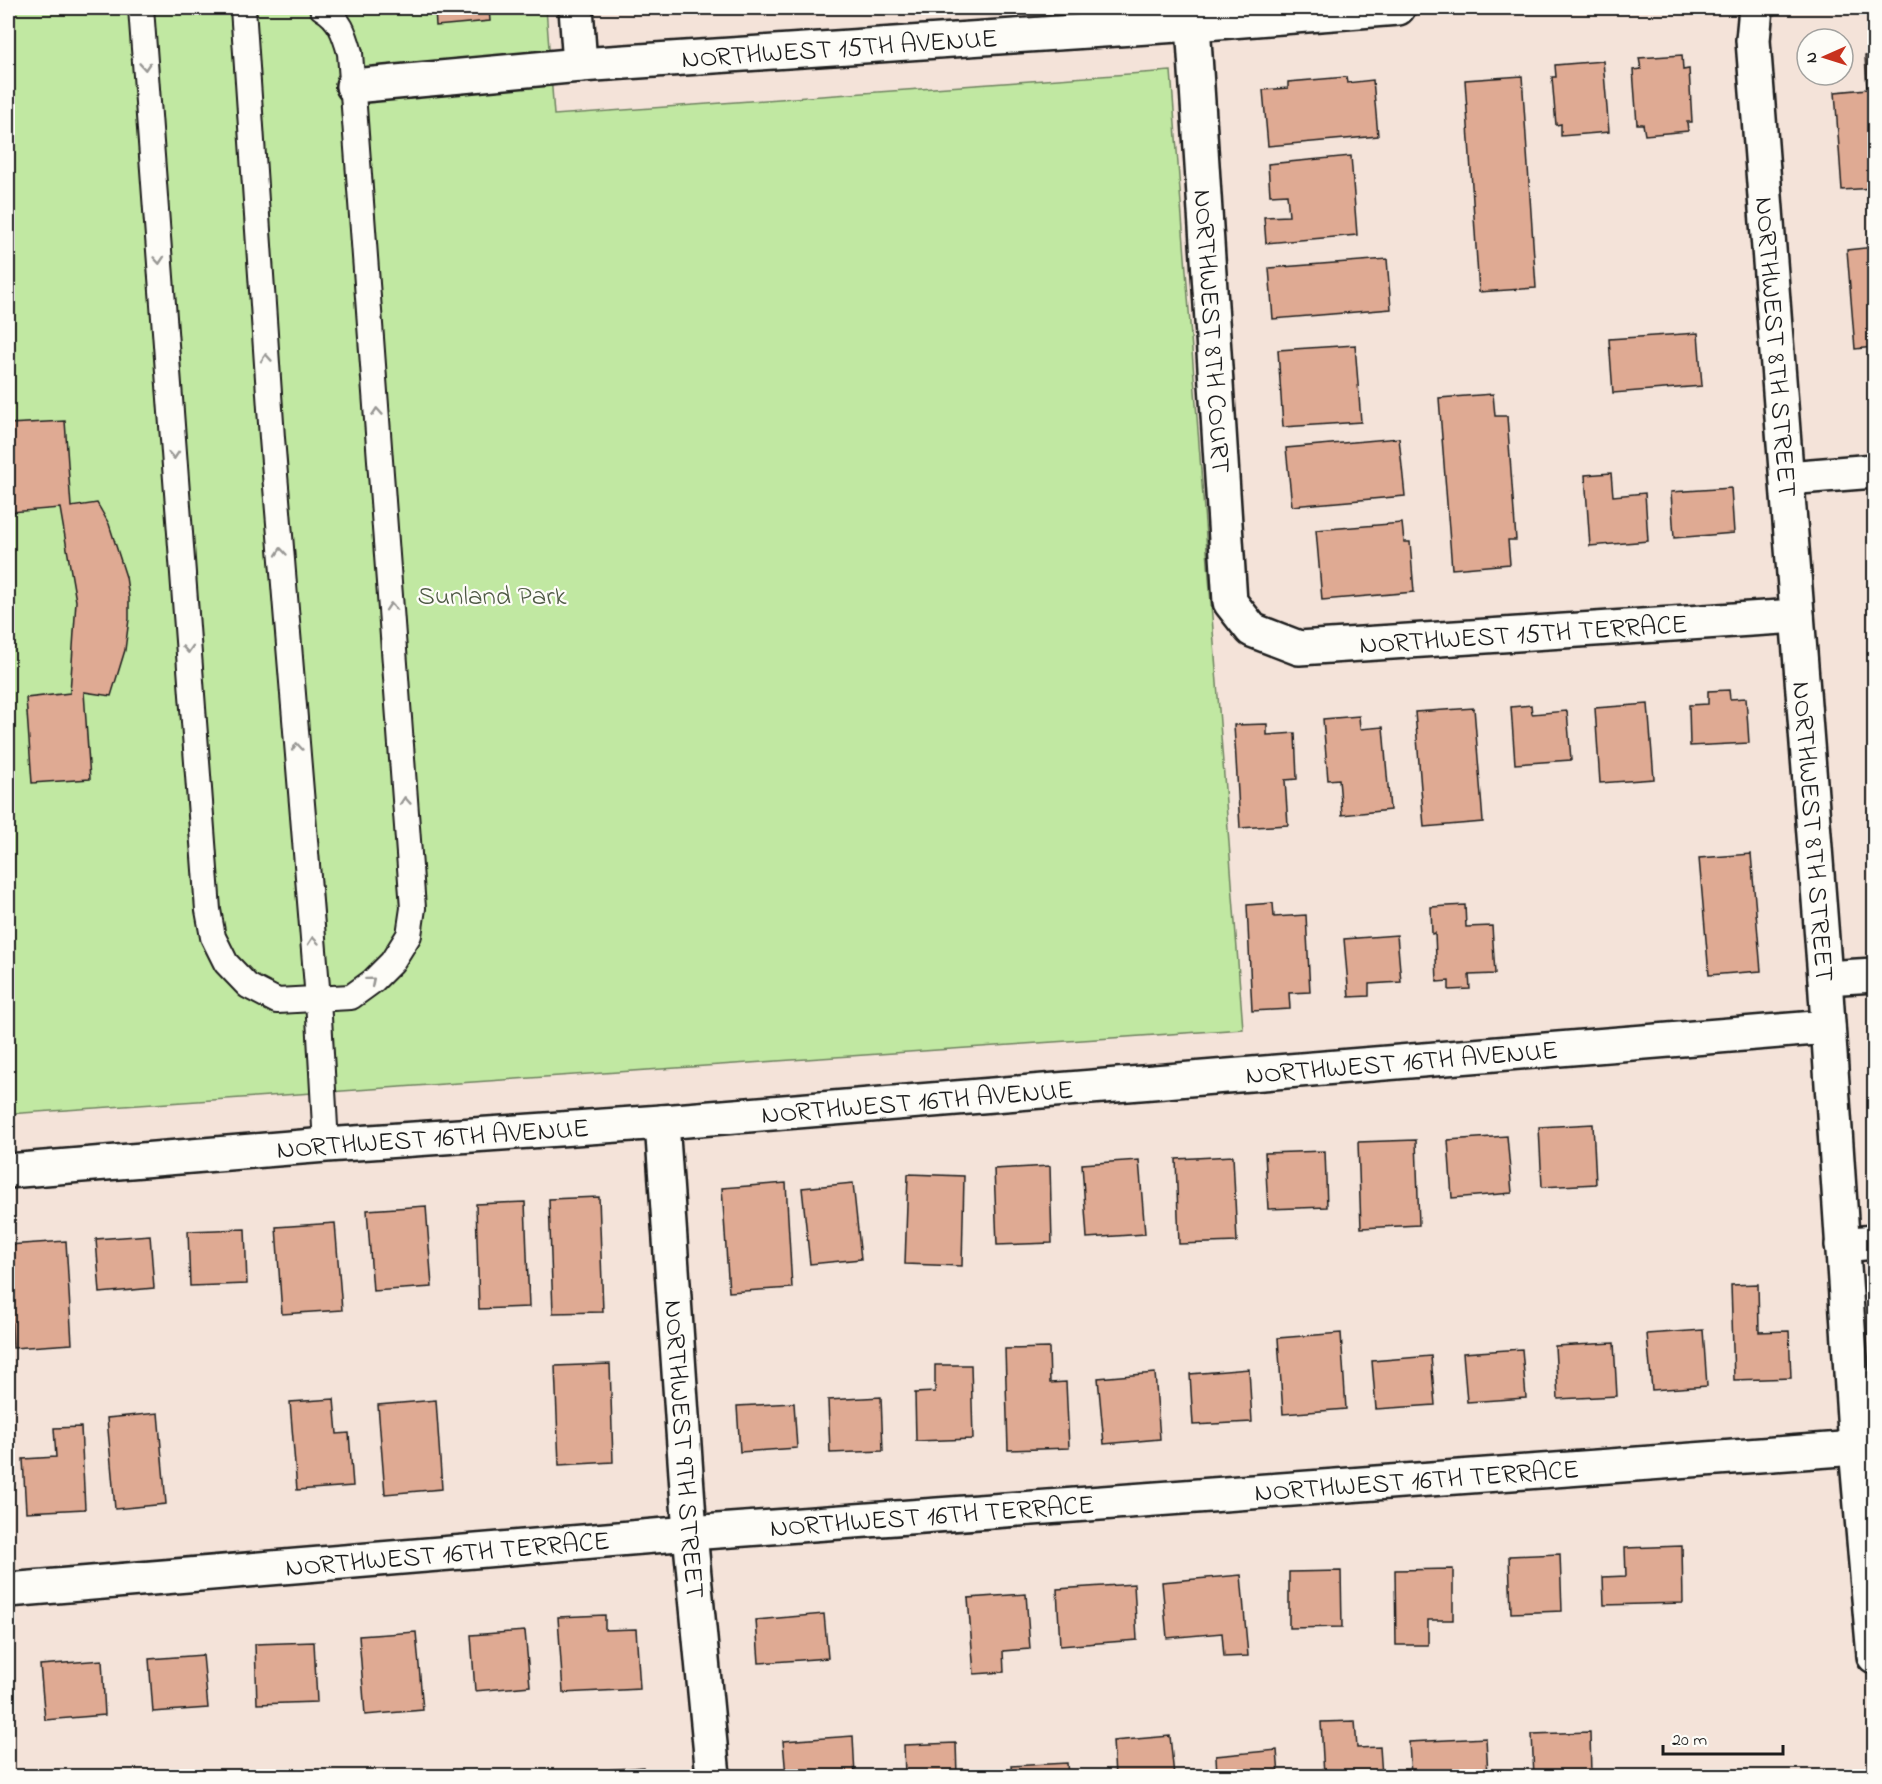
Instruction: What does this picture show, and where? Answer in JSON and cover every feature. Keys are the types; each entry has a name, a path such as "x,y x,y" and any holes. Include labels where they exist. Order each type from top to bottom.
{"street":[{"path":"576,8 580,65"},
{"name":"NORTHWEST 15TH AVENUE","path":"353,86 580,65 1398,8"},
{"name":"NORTHWEST 8TH STREET","path":"1756,8 1753,40 1825,978 1856,1448 1875,1656"},
{"name":"NORTHWEST 8TH COURT","path":"1193,24 1230,602 1252,630"},
{"path":"1787,478 1875,471"},
{"name":"NORTHWEST 15TH TERRACE","path":"1252,630 1299,648 1797,616"},
{"path":"1825,978 1875,975"},
{"name":"NORTHWEST 16TH AVENUE","path":"8,1171 326,1145 662,1122 1828,1027"},
{"name":"NORTHWEST 9TH STREET","path":"662,1122 690,1533 713,1776"},
{"path":"1842,1245 1875,1242"},
{"name":"NORTHWEST 16TH TERRACE","path":"8,1590 690,1533 1856,1448"}],"lane":[{"path":"141,8 208,910 213,937 226,963 249,986 277,1001 351,997 373,981 392,962 409,935 413,908 351,53 344,32 333,14 322,8"},
{"path":"243,8 272,438 318,999 326,1145"}],"green space":[{"name":"Sunland Park","path":"8,8 546,8 554,115 1171,71 1243,1029 8,1114"}],"building":[{"path":"435,8 489,8 490,21 436,26"},
{"path":"1682,55 1683,70 1689,69 1692,122 1687,122 1688,131 1645,135 1643,124 1637,124 1633,70 1641,69 1639,58"},
{"path":"1865,56 1874,56 1874,188 1842,190 1835,92 1867,89"},
{"path":"1603,61 1609,132 1561,136 1561,124 1556,125 1552,77 1556,77 1555,65"},
{"path":"1522,76 1536,288 1479,292 1465,80"},
{"path":"1346,77 1347,83 1373,80 1378,136 1268,146 1263,90 1288,88 1288,82"},
{"path":"1351,156 1357,235 1266,243 1264,217 1289,216 1287,194 1270,195 1268,164"},
{"path":"1874,247 1874,347 1855,349 1847,250"},
{"path":"1387,259 1391,309 1273,319 1269,268"},
{"path":"1698,333 1702,386 1613,393 1609,339"},
{"path":"1355,345 1361,422 1283,427 1278,350"},
{"path":"1493,394 1495,416 1507,416 1516,540 1508,540 1510,564 1452,569 1439,398"},
{"path":"65,421 71,507 97,503 109,524 126,577 129,619 125,650 111,696 84,692 90,779 32,783 26,698 70,693 76,601 60,508 11,512 8,424"},
{"path":"1399,438 1405,496 1292,506 1286,448"},
{"path":"1611,473 1613,496 1645,493 1648,541 1590,546 1585,475"},
{"path":"1731,488 1734,533 1674,538 1671,492"},
{"path":"1402,523 1404,542 1410,542 1414,592 1322,600 1316,530"},
{"path":"1729,690 1730,699 1746,698 1749,743 1690,746 1689,705 1708,704 1708,691"},
{"path":"1648,704 1654,779 1600,783 1595,708"},
{"path":"1531,705 1532,714 1567,711 1571,760 1515,764 1511,707"},
{"path":"1474,708 1483,822 1424,827 1415,712"},
{"path":"1359,716 1360,729 1383,727 1390,810 1342,815 1339,779 1328,780 1323,719"},
{"path":"1267,724 1267,735 1295,733 1297,779 1285,780 1288,825 1240,828 1234,725"},
{"path":"1751,854 1761,971 1709,975 1699,858"},
{"path":"1273,903 1274,917 1306,915 1310,992 1289,993 1290,1009 1252,1011 1247,905"},
{"path":"1465,905 1466,927 1492,926 1495,974 1469,975 1470,989 1449,990 1449,981 1437,982 1435,933 1432,934 1431,907"},
{"path":"1397,935 1401,982 1369,984 1369,996 1349,997 1344,939"},
{"path":"1593,1124 1596,1184 1542,1187 1539,1127"},
{"path":"1507,1136 1512,1193 1452,1198 1448,1140"},
{"path":"1416,1140 1419,1225 1361,1228 1358,1142"},
{"path":"1325,1151 1327,1207 1268,1209 1265,1153"},
{"path":"1233,1156 1237,1242 1179,1244 1176,1159"},
{"path":"1139,1160 1145,1234 1087,1238 1082,1164"},
{"path":"1050,1166 1052,1243 997,1245 994,1169"},
{"path":"908,1174 964,1176 962,1266 905,1264"},
{"path":"786,1183 792,1288 729,1292 722,1188"},
{"path":"853,1183 861,1259 810,1264 802,1188"},
{"path":"599,1197 603,1312 553,1313 549,1199"},
{"path":"525,1202 529,1307 479,1309 476,1204"},
{"path":"426,1206 432,1287 373,1291 367,1210"},
{"path":"335,1223 342,1310 282,1314 276,1227"},
{"path":"245,1229 247,1284 190,1286 188,1231"},
{"path":"150,1235 154,1288 100,1293 96,1239"},
{"path":"66,1241 72,1344 13,1348 8,1245"},
{"path":"1758,1284 1759,1332 1789,1331 1791,1378 1734,1380 1731,1285"},
{"path":"1703,1330 1707,1386 1652,1390 1647,1334"},
{"path":"1341,1333 1346,1409 1283,1414 1278,1338"},
{"path":"1614,1343 1617,1396 1558,1399 1555,1346"},
{"path":"1049,1348 1050,1383 1066,1382 1069,1448 1008,1450 1005,1349"},
{"path":"1522,1349 1526,1398 1467,1402 1463,1353"},
{"path":"1431,1356 1435,1405 1376,1409 1372,1361"},
{"path":"610,1364 613,1462 559,1465 555,1366"},
{"path":"935,1365 971,1365 973,1439 916,1441 915,1393 935,1392"},
{"path":"1249,1369 1252,1422 1193,1425 1190,1374"},
{"path":"1155,1373 1160,1439 1104,1444 1098,1378"},
{"path":"881,1397 883,1451 830,1453 828,1400"},
{"path":"334,1399 337,1434 349,1433 353,1486 297,1490 290,1402"},
{"path":"436,1400 442,1489 385,1494 378,1405"},
{"path":"794,1403 797,1448 740,1452 737,1406"},
{"path":"158,1413 166,1504 115,1509 107,1418"},
{"path":"81,1427 85,1509 26,1512 23,1459 56,1457 54,1428"},
{"path":"1682,1546 1683,1603 1604,1605 1603,1577 1626,1576 1625,1548"},
{"path":"1560,1554 1562,1611 1511,1613 1509,1556"},
{"path":"1453,1569 1453,1620 1428,1620 1428,1645 1396,1645 1395,1570"},
{"path":"1341,1571 1342,1627 1289,1628 1289,1572"},
{"path":"1241,1575 1248,1656 1224,1657 1222,1633 1167,1638 1162,1582"},
{"path":"1134,1584 1137,1640 1060,1646 1057,1589"},
{"path":"1026,1594 1030,1649 1003,1651 1004,1672 974,1674 968,1598"},
{"path":"824,1614 828,1658 759,1663 756,1620"},
{"path":"605,1615 605,1630 636,1629 640,1689 563,1693 558,1617"},
{"path":"525,1631 530,1686 475,1691 471,1635"},
{"path":"416,1632 423,1710 365,1715 359,1636"},
{"path":"314,1642 317,1702 257,1704 255,1644"},
{"path":"203,1655 208,1708 153,1712 149,1659"},
{"path":"102,1660 105,1715 45,1720 40,1665"},
{"path":"1355,1721 1357,1748 1380,1747 1382,1776 1324,1776 1321,1722"},
{"path":"1590,1732 1591,1776 1534,1776 1532,1734"},
{"path":"853,1736 855,1776 786,1776 783,1741"},
{"path":"1170,1736 1174,1776 1115,1776 1113,1741"},
{"path":"1486,1738 1488,1776 1411,1776 1409,1742"},
{"path":"956,1743 957,1776 905,1776 904,1745"},
{"path":"1277,1750 1279,1776 1217,1776 1216,1756"},
{"path":"1067,1763 1068,1776 1012,1776 1011,1766"},
{"path":"643,1767 643,1776 555,1776 555,1774"}]}
